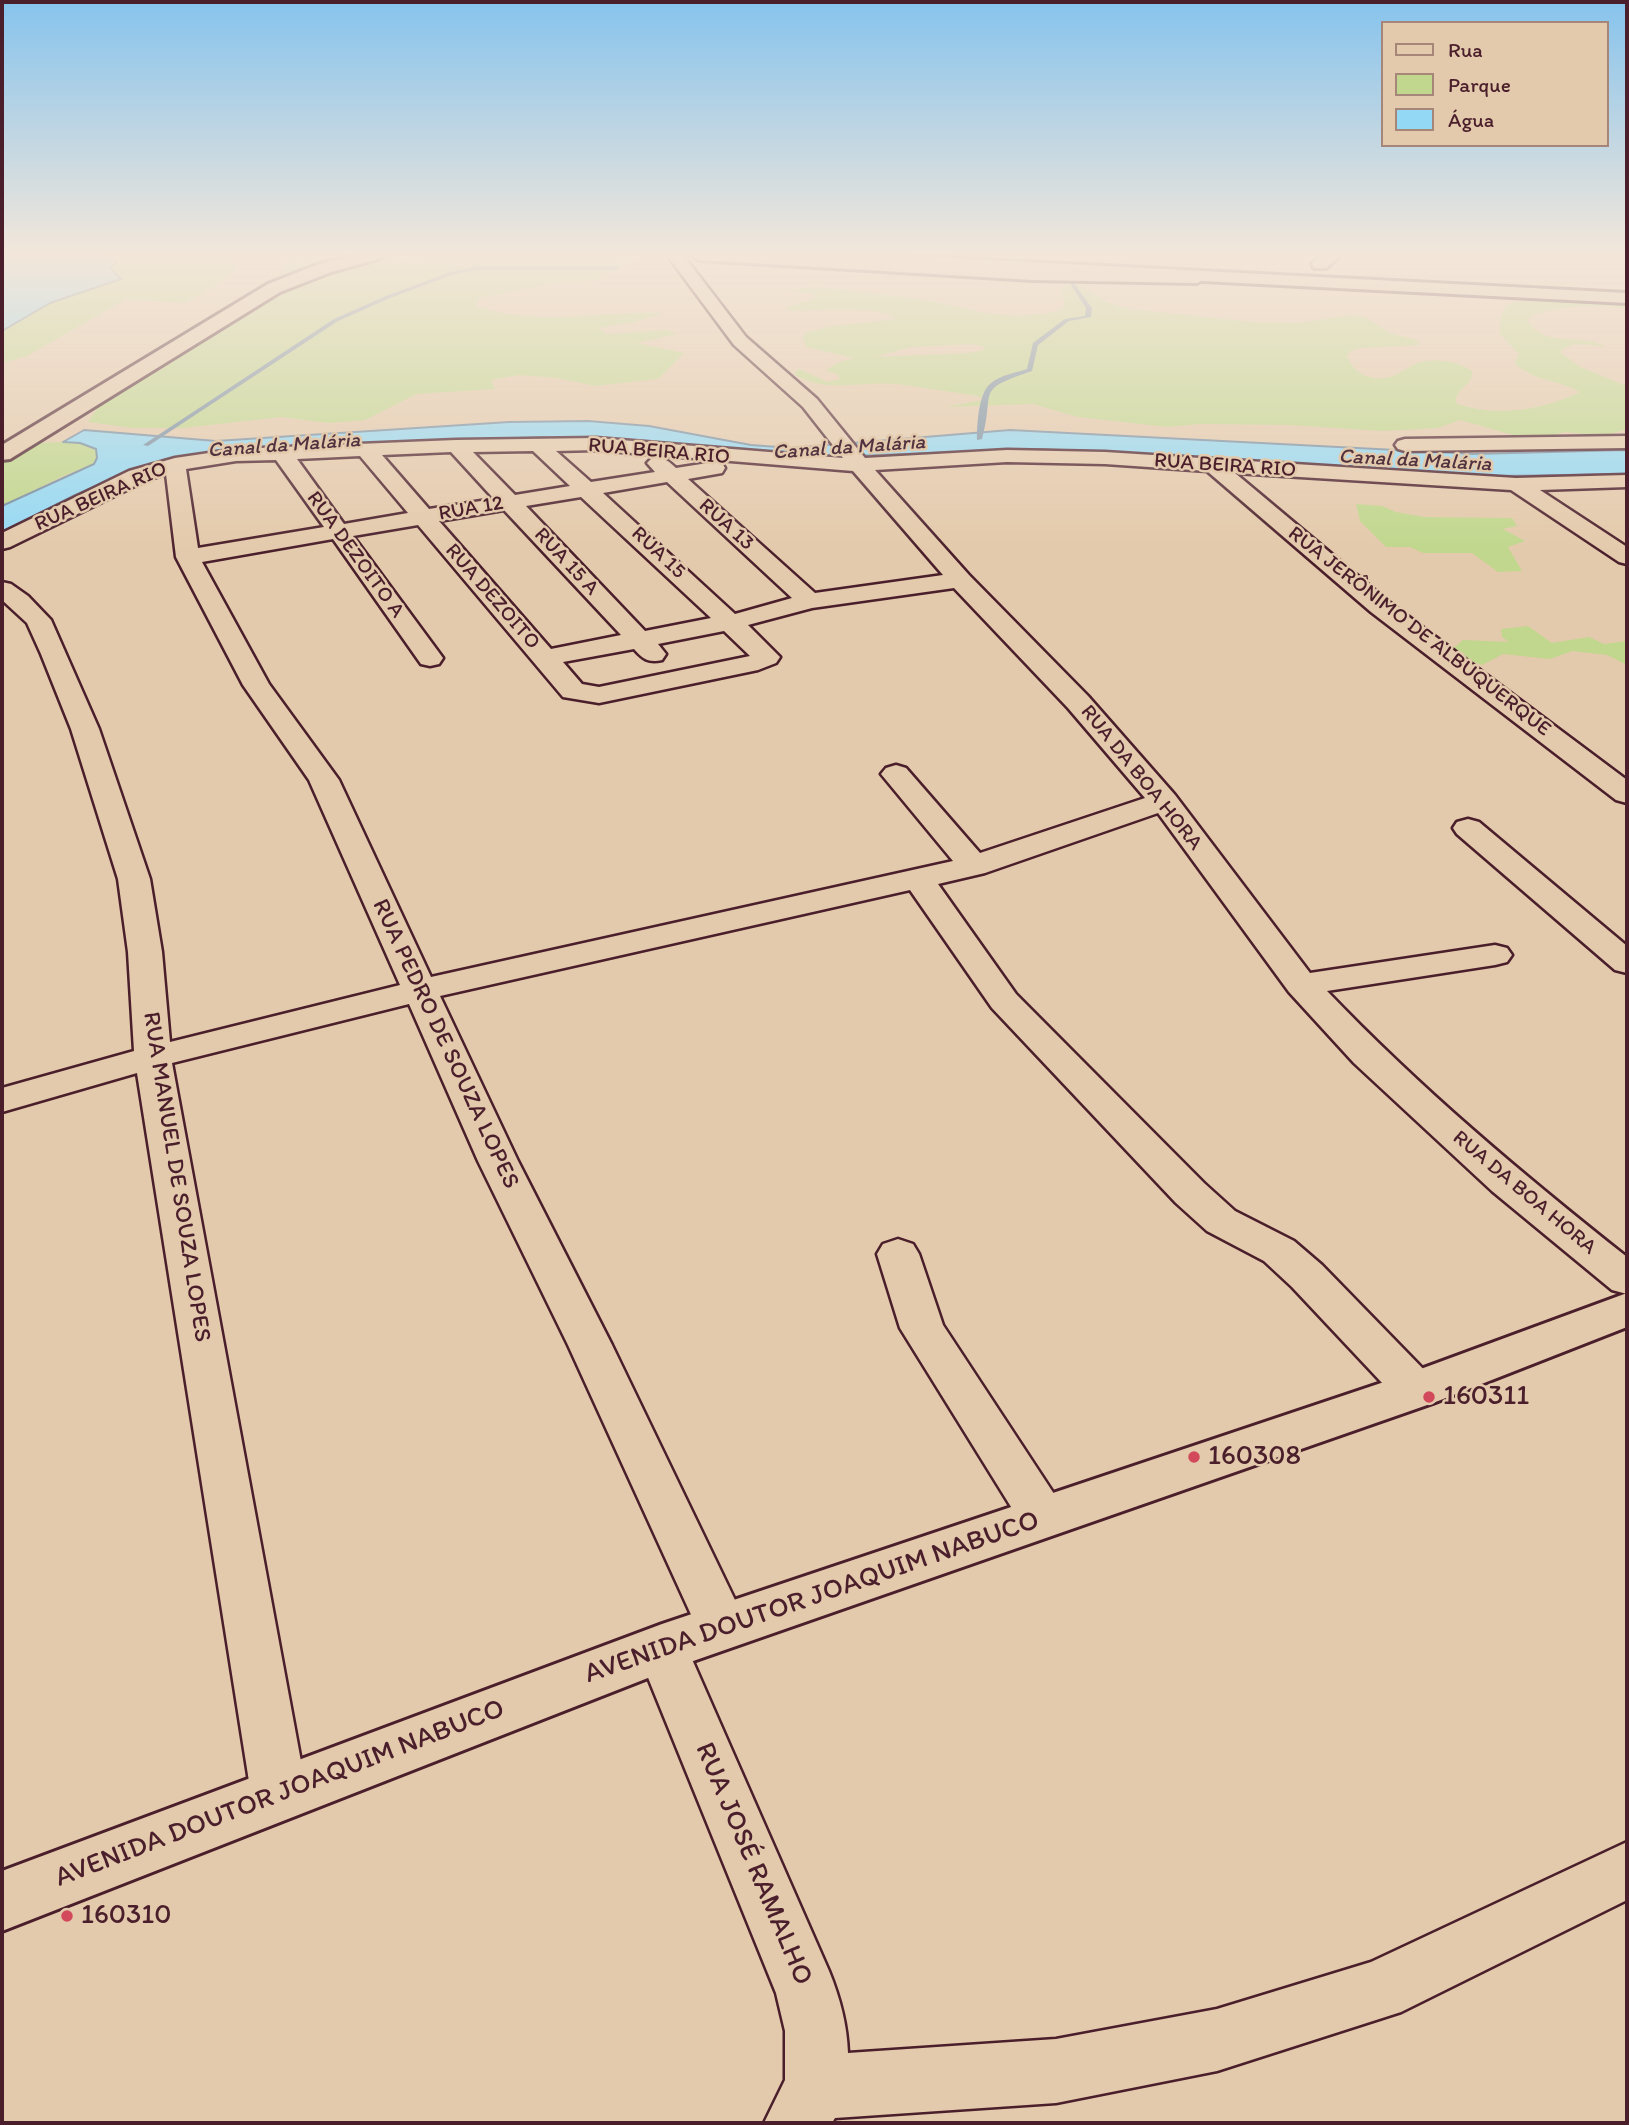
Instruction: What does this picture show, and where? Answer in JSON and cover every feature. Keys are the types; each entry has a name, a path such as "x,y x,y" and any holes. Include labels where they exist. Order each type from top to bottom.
{"main road":[{"path":"112,365 130,354"},
{"path":"2,454 25,427 155,354"},
{"name":"AVENIDA DOUTOR JOAQUIM NABUCO","path":"2,1901 662,1648 1416,1390 1627,1309"}],"street":[{"name":"RUA DA BOA HORA","path":"755,354 810,403 852,456 960,580 1078,702 1164,801 1301,985 1367,1055 1506,1182 1627,1279"},
{"path":"1405,445 1627,442"},
{"name":"RUA BEIRA RIO","path":"2,542 137,476 175,464 281,452 537,444 641,448 754,460 852,456 1105,458 1516,484 1627,481"},
{"name":"RUA 15","path":"537,444 767,654 764,660 758,662 676,678"},
{"name":"RUA 15 A","path":"456,446 676,678"},
{"name":"RUA 13","path":"641,448 810,601"},
{"name":"RUA DEZOITO","path":"366,450 573,691 599,695 676,678"},
{"name":"RUA DEZOITO A","path":"281,452 430,658"},
{"name":"RUA 12","path":"188,557 754,460"},
{"name":"RUA PEDRO DE SOUZA LOPES","path":"175,464 188,557 256,685 324,780 498,1161 590,1345 722,1627"},
{"name":"RUA JERÔNIMO DE ALBUQUERQUE","path":"1214,466 1380,607 1627,794"},
{"path":"1516,484 1627,557"},
{"path":"544,658 732,622 810,601 960,580"},
{"name":"RUA MANUEL DE SOUZA LOPES","path":"2,589 38,620 54,653 85,729 134,879 145,952 153,1057 279,1794"},
{"path":"896,774 974,866"},
{"path":"2,1100 153,1057 421,990 974,866 1164,801"},
{"path":"1468,828 1627,963"},
{"path":"918,877 1004,1001 1084,1085 1190,1194 1221,1221 1279,1251 1307,1276 1416,1390"},
{"path":"1301,985 1495,955"},
{"path":"898,1254 922,1328 1043,1517"},
{"name":"RUA JOSÉ RAMALHO","path":"662,1648 807,1993 816,2031 806,2105"},
{"path":"806,2105 1056,2071 1217,2040 1379,1990 1627,1870"}],"green space":[{"path":"2,354 30,354 27,356 2,363"},
{"path":"185,354 683,354 658,379 595,386 557,378 519,375 491,380 495,389 417,394 365,420 328,423 282,417 183,428 133,428 88,422 102,401"},
{"path":"837,354 885,354 875,357 941,354 1348,354 1354,368 1372,378 1396,375 1425,361 1439,361 1453,363 1472,371 1470,380 1458,393 1456,403 1471,408 1502,411 1535,407 1580,392 1537,377 1515,363 1519,354 1563,354 1580,367 1627,386 1627,429 1604,436 1564,432 1543,439 1527,439 1460,420 1438,428 1383,431 1289,425 1200,424 1167,427 1078,417 1033,404 944,407 985,400 977,396 896,384 818,384 794,374 799,369 828,382 840,379 837,374 826,370 854,358"},
{"path":"33,443 80,443 96,449 97,458 94,464 2,506 2,463"},
{"path":"1356,504 1382,506 1396,512 1424,517 1512,518 1517,526 1503,529 1525,541 1508,547 1522,571 1498,572 1472,553 1423,553 1410,547 1386,547 1360,521"},
{"path":"1528,626 1552,643 1589,637 1604,644 1627,641 1627,665 1607,655 1572,651 1550,659 1503,654 1482,665 1448,653 1463,640 1509,642 1502,637 1501,629"}],"water":[{"name":"Canal da Malária","path":"588,421 649,426 751,445 791,448 1010,430 1473,454 1627,450 1627,474 1498,476 1042,449 821,457 543,437 297,447 138,469 75,495 2,532 2,506 94,464 97,458 96,449 80,443 63,442 84,430 216,441 509,422"}],"waterway":[{"path":"146,445 284,354"},
{"path":"979,439 988,390 996,382 1030,370 1033,354"}],"place":[{"name":"160311","path":"1429,1397"},
{"name":"160308","path":"1194,1457"},
{"name":"160310","path":"67,1916"}]}
